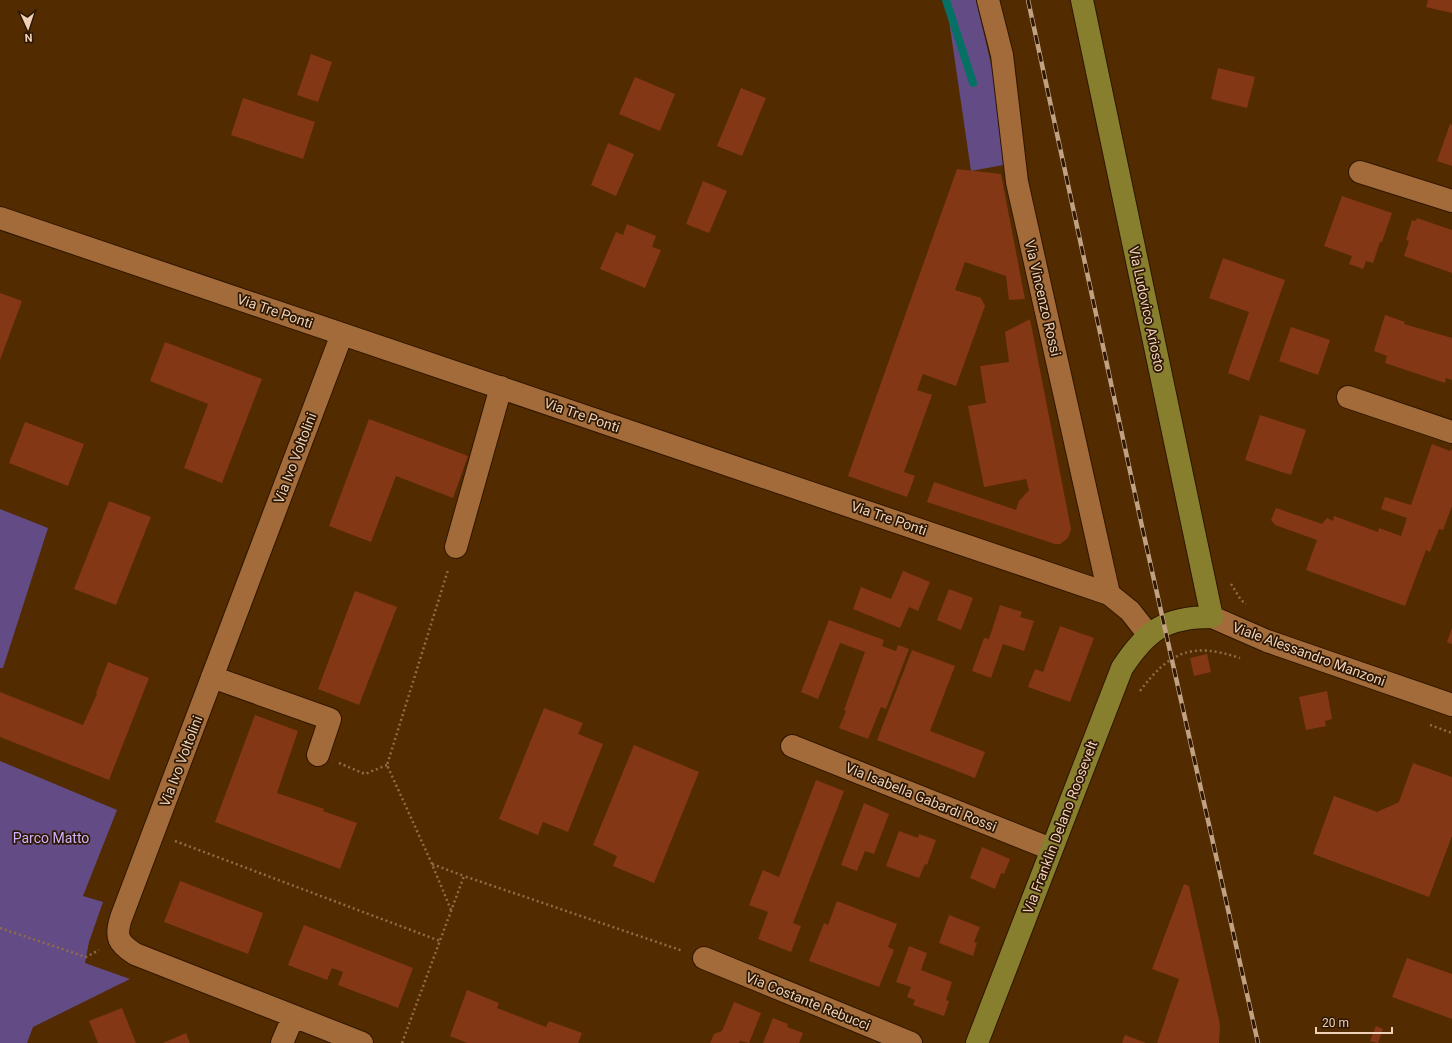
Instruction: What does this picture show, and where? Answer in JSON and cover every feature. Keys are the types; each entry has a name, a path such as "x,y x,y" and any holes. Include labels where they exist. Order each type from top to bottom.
{"main road":[{"name":"Via Ludovico Ariosto","path":"1082,0 1212,617"},
{"name":"Viale Alessandro Manzoni","path":"1156,630 1190,617 1212,617"},
{"name":"Via Franklin Delano Roosevelt","path":"977,1043 1122,668 1136,646 1156,630"}],"street":[{"name":"Via Vincenzo Rossi","path":"988,0 1002,55 1017,182 1109,594"},
{"path":"1360,172 1452,201"},
{"name":"Via Tre Ponti","path":"0,218 1109,594 1156,630"},
{"name":"Via Ivo Voltolini","path":"118,940 118,928 153,833 342,334"},
{"path":"456,547 501,387"},
{"path":"1348,397 1452,432"},
{"name":"Viale Alessandro Manzoni","path":"1212,617 1267,641 1452,705"},
{"path":"212,677 330,719 318,755"},
{"name":"Via Isabella Gabardi Rossi","path":"792,746 1051,849"},
{"path":"118,940 124,947 134,954 362,1043"},
{"name":"Via Costante Rebucci","path":"704,958 911,1043"},
{"path":"282,1043 293,1017"}],"path":[{"path":"451,910 387,765 456,547"},
{"path":"1229,579 1241,600 1247,605"},
{"path":"1137,695 1153,674 1172,658 1190,650 1211,649 1246,660"},
{"path":"318,755 365,774 387,765"},
{"path":"153,833 440,941"},
{"path":"432,864 704,958"},
{"path":"402,1043 464,876"},
{"path":"0,928 86,957 118,940"}],"green space":[{"path":"946,0 976,0 1014,163 971,171"},
{"path":"0,509 48,528 3,668 0,668"},
{"name":"Parco Matto","path":"0,761 117,810 83,896 103,902 89,942 85,963 130,979 33,1027 27,1043 0,1043"}],"building":[{"path":"1428,0 1452,0 1452,13 1426,7"},
{"path":"311,54 332,62 318,102 297,95"},
{"path":"1218,68 1255,77 1247,108 1211,99"},
{"path":"635,77 675,94 660,131 619,114"},
{"path":"741,88 766,98 742,156 717,146"},
{"path":"243,98 315,122 303,159 231,135"},
{"path":"1450,124 1452,125 1452,166 1437,161"},
{"path":"608,143 634,154 616,196 591,185"},
{"path":"957,169 1001,174 1025,299 1009,300 1006,276 965,262 955,290 981,298 985,306 956,386 923,374 917,390 932,395 904,472 915,476 907,497 848,476"},
{"path":"703,181 727,191 709,233 686,224"},
{"path":"1342,196 1392,213 1373,263 1366,261 1363,269 1349,264 1352,256 1324,246"},
{"path":"1417,218 1452,230 1452,273 1404,256 1409,241 1406,240 1412,220 1416,221"},
{"path":"627,224 656,236 652,247 661,250 645,288 600,269 616,232 623,235"},
{"path":"1223,258 1285,280 1249,381 1228,373 1249,312 1209,298"},
{"path":"0,293 22,301 0,360"},
{"path":"1385,315 1405,322 1404,324 1452,338 1452,380 1446,378 1445,383 1385,363 1387,356 1374,351"},
{"path":"1030,319 1071,529 1068,538 1060,544 1055,544 927,502 934,482 1016,510 1019,501 1029,490 1026,479 984,487 968,406 986,403 980,366 1009,362 1005,332"},
{"path":"1291,327 1330,340 1318,375 1279,361"},
{"path":"165,342 262,379 222,483 184,468 208,404 150,381"},
{"path":"1260,415 1306,430 1291,475 1245,460"},
{"path":"369,419 468,456 453,498 396,476 371,542 329,526"},
{"path":"25,422 84,444 68,486 9,463"},
{"path":"1432,444 1450,451 1452,449 1452,506 1443,530 1439,529 1430,552 1426,550 1405,606 1306,570 1317,540 1275,525 1271,520 1276,508 1322,524 1327,518 1333,521 1334,516 1378,532 1379,528 1401,536 1407,518 1381,509 1385,497 1411,505"},
{"path":"109,501 151,517 116,605 74,589"},
{"path":"903,571 930,582 918,611 909,607 900,628 853,609 861,587 891,599"},
{"path":"949,589 973,598 961,630 937,620"},
{"path":"355,591 397,607 359,705 318,689"},
{"path":"1000,605 1022,612 1020,617 1034,621 1024,651 1003,644 991,678 972,671 984,638 989,639"},
{"path":"829,620 884,640 882,646 896,651 898,645 909,649 886,709 881,707 868,739 839,728 865,652 840,643 818,699 801,692"},
{"path":"1060,626 1094,638 1070,702 1028,687 1035,669 1043,672"},
{"path":"1452,628 1452,644 1447,642"},
{"path":"912,650 955,666 930,731 985,752 975,778 877,740"},
{"path":"1207,654 1211,672 1194,676 1190,658"},
{"path":"108,662 149,678 109,780 0,737 0,692 83,725 97,694 96,693"},
{"path":"1327,691 1332,719 1325,721 1326,726 1306,730 1299,697"},
{"path":"544,708 583,723 578,734 603,744 568,832 543,822 538,835 499,819"},
{"path":"255,715 298,731 277,793 324,809 323,811 357,823 340,869 215,822"},
{"path":"634,745 699,772 654,883 613,866 617,856 593,845"},
{"path":"1413,763 1452,777 1452,836 1429,897 1313,854 1334,796 1377,812 1399,802"},
{"path":"816,780 844,791 793,923 801,926 791,952 758,939 768,912 749,905 763,870 779,877"},
{"path":"864,803 889,814 874,854 865,851 857,871 841,865"},
{"path":"899,831 918,838 919,834 936,840 927,865 925,864 919,878 886,866"},
{"path":"982,847 1010,859 1004,874 1001,873 995,889 970,878"},
{"path":"180,881 263,913 248,954 164,922"},
{"path":"1184,884 1189,886 1220,1025 1219,1043 1157,1043 1179,979 1152,969"},
{"path":"837,901 897,924 888,947 894,950 879,987 809,961 824,923 828,925"},
{"path":"949,915 980,927 974,942 977,943 973,956 939,943"},
{"path":"304,925 413,968 398,1008 338,985 343,972 332,968 327,980 288,965"},
{"path":"909,946 927,953 921,970 952,982 946,1000 949,1001 944,1016 913,1005 915,1000 907,997 911,987 896,982"},
{"path":"1407,958 1452,974 1452,1019 1392,997"},
{"path":"467,990 499,1003 497,1008 546,1027 549,1021 582,1033 578,1043 467,1043 450,1036"},
{"path":"734,1002 761,1013 749,1043 740,1041 739,1043 710,1043 714,1034 722,1031"},
{"path":"122,1008 136,1043 98,1043 89,1021"},
{"path":"773,1018 788,1024 787,1027 803,1033 799,1043 763,1043"},
{"path":"1376,1026 1383,1029 1378,1043 1370,1041"},
{"path":"186,1033 190,1043 163,1043"},
{"path":"1125,1035 1146,1043 1122,1043"}],"waterway":[{"path":"946,0 973,83"}],"railway":[{"path":"1028,0 1143,531 1258,1043"}]}
